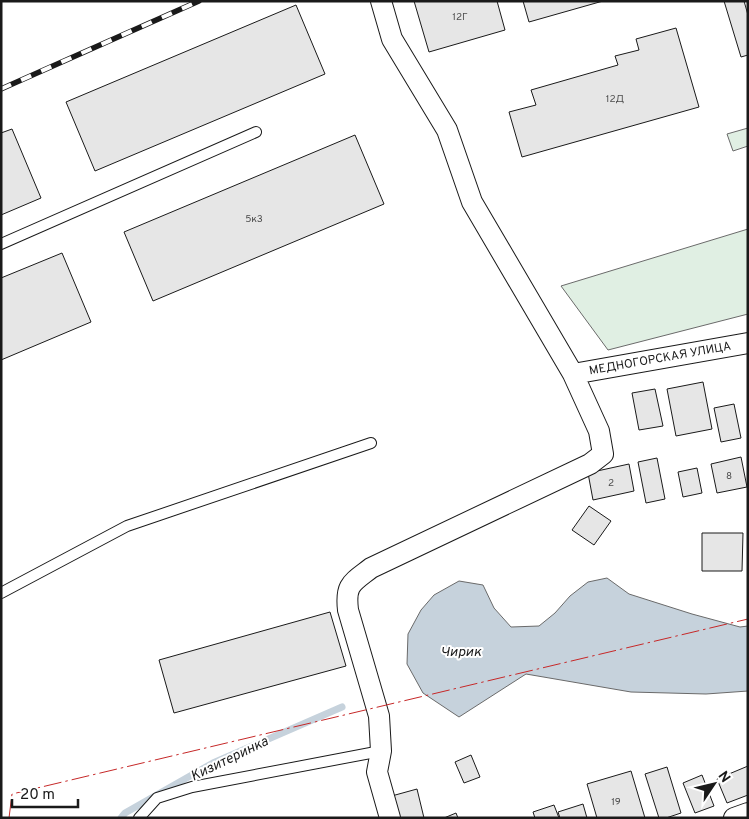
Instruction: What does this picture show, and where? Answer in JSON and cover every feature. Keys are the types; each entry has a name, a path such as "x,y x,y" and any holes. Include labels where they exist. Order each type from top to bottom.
{"street":[{"path":"381,1 392,39 447,130 472,202 573,374 599,431 603,454 590,464 371,568 350,584 346,597 348,610 379,716 381,751 377,772 390,818"},
{"name":"МЕДНОГОРСКАЯ УЛИЦА","path":"573,374 748,343"},
{"path":"734,818 748,813"}],"lane":[{"path":"1,244 256,132"},
{"path":"1,593 127,526 371,443"},
{"path":"139,818 157,798 192,787 381,751"}],"green space":[{"path":"748,128 748,146 733,151 727,134"},
{"path":"748,229 748,314 608,350 561,286"}],"water":[{"name":"Чирик","path":"607,578 629,594 740,627 748,626 748,691 706,694 631,692 526,674 459,717 423,693 407,664 408,634 421,610 434,595 459,581 483,585 494,608 511,627 539,626 555,613 570,596 588,582"}],"building":[{"path":"414,1 497,1 505,30 429,52"},
{"path":"523,1 603,1 529,22"},
{"path":"724,1 744,1 748,15 748,55 741,57"},
{"path":"296,5 325,74 95,171 66,102"},
{"path":"676,28 699,107 522,157 509,112 536,105 531,90 618,65 615,56 639,50 636,39"},
{"path":"12,129 41,198 1,215 1,133"},
{"path":"355,135 384,204 153,301 124,232"},
{"path":"62,253 91,322 1,360 1,278"},
{"path":"703,382 712,429 676,436 667,389"},
{"path":"655,389 663,426 639,430 632,393"},
{"path":"734,404 741,438 721,442 714,408"},
{"path":"741,457 747,487 717,493 711,464"},
{"path":"657,458 665,499 646,503 638,462"},
{"path":"629,464 634,491 593,500 588,473"},
{"path":"697,468 702,493 683,497 678,472"},
{"path":"589,506 611,521 594,545 572,530"},
{"path":"702,533 743,533 742,571 702,571"},
{"path":"330,612 346,666 174,713 159,660"},
{"path":"471,755 480,777 464,783 455,762"},
{"path":"748,766 748,795 727,803 717,779"},
{"path":"667,767 681,813 666,818 659,818 645,774"},
{"path":"631,771 645,818 597,818 587,784"},
{"path":"702,775 714,806 695,813 683,783"},
{"path":"417,789 424,818 394,818 388,797"},
{"path":"583,804 587,818 560,818 558,812"},
{"path":"554,805 559,818 535,818 533,812"},
{"path":"456,813 458,818 444,818"}],"waterway":[{"name":"Кизитеринка","path":"121,818 125,813 213,763 342,707"}],"railway":[{"path":"1,89 199,1"}],"power":[{"path":"9,818 12,794 748,619"}]}
